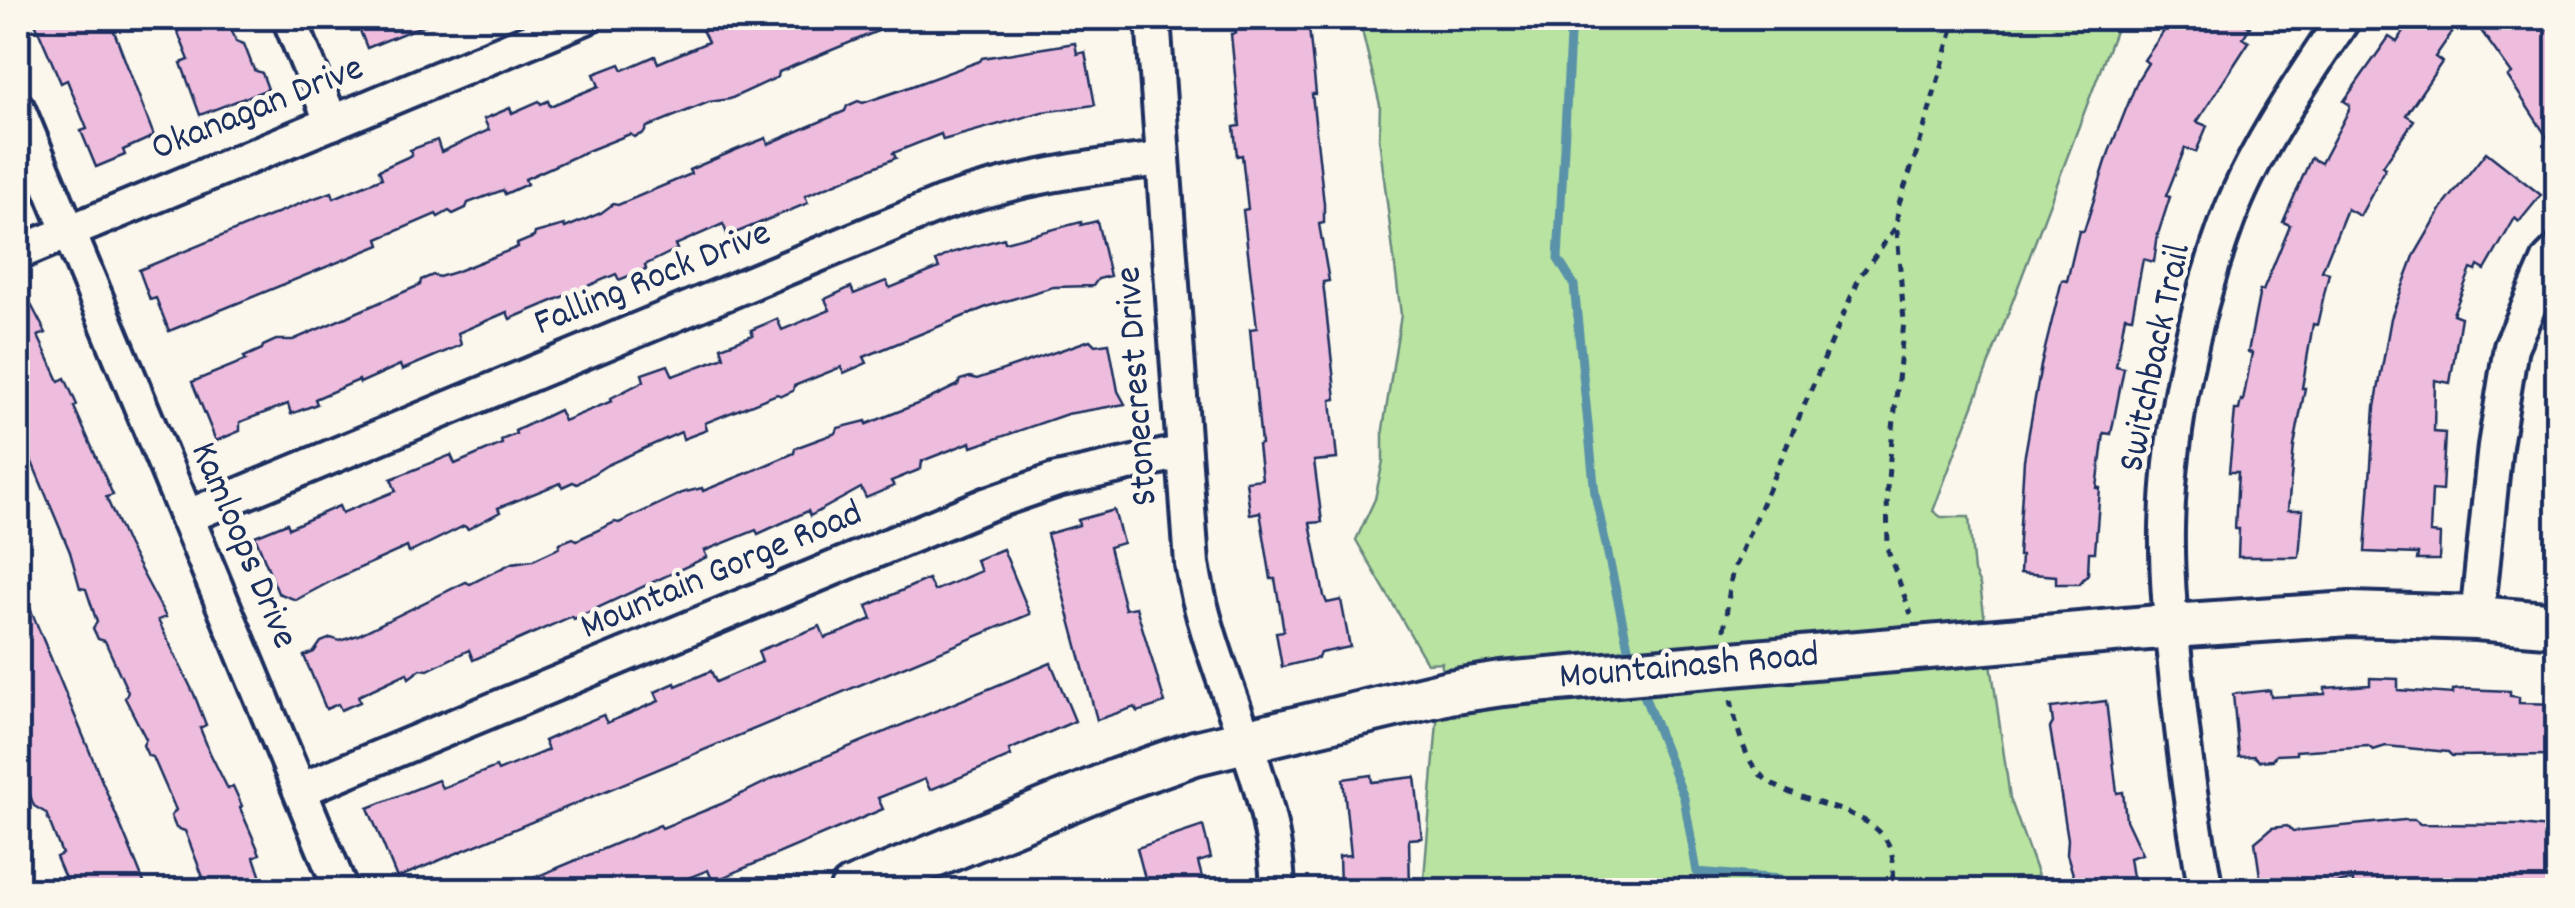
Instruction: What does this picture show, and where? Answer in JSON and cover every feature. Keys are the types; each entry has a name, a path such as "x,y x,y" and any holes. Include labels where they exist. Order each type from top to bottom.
{"street":[{"path":"289,18 332,124"},
{"name":"Okanagan Drive","path":"18,252 584,18"},
{"name":"Stonecrest Drive","path":"1152,18 1183,452 1198,602 1225,690 1261,782 1278,890"},
{"name":"Switchback Trail","path":"2206,890 2192,823 2171,626 2167,525 2175,432 2201,312 2228,220 2280,116 2344,18"},
{"name":"Kamloops Drive","path":"18,109 342,890"},
{"name":"Falling Rock Drive","path":"186,517 941,204 1060,171 1163,159"},
{"path":"2476,618 2495,446 2511,347 2549,260 2558,251"},
{"name":"Mountain Gorge Road","path":"300,790 988,504 1057,480 1183,452"},
{"name":"Mountainash Road","path":"852,890 1118,780 1195,753 1450,692 1502,684 1923,647 2350,614 2558,625"}],"path":[{"path":"1923,647 1888,552 1887,488 1904,320 1896,228 1900,203 1956,18"},
{"path":"1726,648 1724,628 1732,572 1860,276 1896,228"},
{"path":"1730,686 1748,758 1758,772 1786,791 1874,826 1891,848 1892,890"}],"green space":[{"path":"1359,18 2120,18 1933,511 1941,517 1969,517 2010,798 2039,879 2039,890 1423,890 1442,662 1427,663 1356,540 1375,499 1383,461 1383,429 1401,315 1379,138 1380,105"}],"building":[{"path":"33,18 109,18 154,136 123,150 125,155 96,167 81,131 87,129 67,80 61,83"},
{"path":"172,18 227,18 236,41 244,44 254,70 262,73 268,89 200,115 181,63 189,60"},
{"path":"355,18 439,18 439,19 367,48"},
{"path":"731,18 909,18 779,72 778,77 730,99 709,102 647,127 644,133 634,137 630,134 585,152 525,179 527,184 505,194 503,190 468,203 453,214 436,214 378,239 380,245 169,331 156,298 150,300 139,270 309,200 332,192 334,198 382,178 379,170 412,155 410,150 437,140 441,152 489,130 484,119 510,108 512,113 539,101 548,101 550,106 599,86 594,74 620,64 623,70 655,56 658,63 708,42 702,30"},
{"path":"1234,18 1308,18 1316,94 1312,94 1324,204 1324,223 1319,224 1329,281 1323,282 1336,399 1331,400 1337,459 1314,461 1322,522 1310,523 1324,596 1327,603 1341,600 1350,647 1282,667 1276,632 1284,631 1275,579 1271,579 1260,512 1250,514 1246,481 1262,479 1250,329 1257,328 1243,210 1248,209 1242,155 1237,156 1234,127 1240,126 1231,34 1236,33"},
{"path":"2173,18 2234,18 2250,27 2243,38 2249,42 2197,122 2207,126 2196,152 2185,148 2166,196 2170,197 2154,262 2143,259 2132,317 2125,316 2116,366 2124,368 2111,434 2104,433 2095,552 2089,552 2088,574 2079,584 2056,584 2056,576 2020,573 2018,556 2024,460 2041,365 2062,280 2067,281 2079,231 2084,231 2109,152 2148,63 2144,60"},
{"path":"2413,18 2462,18 2435,57 2442,62 2406,115 2414,120 2383,166 2386,168 2360,216 2347,209 2322,271 2329,273 2317,325 2313,324 2288,510 2303,510 2299,557 2238,557 2238,472 2229,472 2235,410 2243,401 2260,290 2263,291 2290,225 2283,222 2311,158 2321,163 2348,112 2350,105 2344,101 2389,37 2397,42"},
{"path":"2472,18 2541,18 2558,42 2558,154 2508,77 2512,74"},
{"path":"1075,43 1077,54 1085,52 1095,105 1042,112 943,140 941,134 893,153 896,158 805,196 808,203 728,236 723,224 675,245 677,249 645,265 646,269 619,280 616,274 510,319 507,312 458,333 461,345 402,370 400,365 360,383 359,380 291,414 288,404 240,422 240,431 216,441 192,382 246,360 244,357 263,346 276,340 293,340 420,285 421,280 433,275 455,272 518,247 535,233 564,225 565,228 613,204 691,174 689,170 738,149 766,138 768,144 845,111 858,101 863,103 901,90 982,58"},
{"path":"2486,152 2541,195 2519,222 2515,218 2485,270 2478,266 2476,271 2471,269 2453,314 2461,317 2450,383 2435,380 2434,432 2445,433 2442,491 2432,490 2430,533 2440,534 2439,560 2417,560 2418,554 2365,552 2375,407 2391,318 2414,256 2442,208"},
{"path":"1097,221 1110,276 1098,279 1093,286 1053,287 989,306 864,357 867,363 844,373 841,367 794,386 793,391 782,396 777,394 705,423 707,430 683,439 681,432 607,465 577,484 562,487 560,483 498,508 500,512 468,529 464,526 409,553 407,547 296,600 278,593 255,536 287,523 289,528 339,506 342,513 396,491 391,479 451,455 455,464 502,444 501,440 516,434 515,431 559,410 564,421 612,401 611,398 644,381 642,374 668,365 673,376 724,357 721,347 753,335 751,330 777,319 782,330 830,310 825,299 851,287 854,294 886,281 890,288 939,268 936,261 951,253 1004,238 1005,242"},
{"path":"18,280 46,333 38,336 59,381 65,378 77,405 74,407 113,495 106,497 166,617 158,620 194,694 206,725 200,728 210,753 228,789 233,786 242,806 260,854 254,857 265,890 208,890 185,831 176,828 171,816 176,810 153,757 148,756 143,745 146,739 125,698 128,692 105,641 98,639 93,628 97,622 86,589 80,588 70,552 18,429"},
{"path":"1090,340 1095,345 1109,343 1118,391 1125,404 1067,414 972,447 971,442 922,461 921,469 891,481 894,486 866,498 861,488 810,516 808,511 758,534 756,530 704,551 707,557 574,619 572,616 473,660 469,650 428,670 421,669 409,678 407,673 358,696 360,702 341,710 338,704 326,709 304,656 314,652 321,642 358,635 466,582 470,584 512,563 533,560 559,548 560,543 619,523 682,493 702,488 703,491 757,469 794,453 795,448 836,433 838,428 866,421 867,424 927,400 958,385 960,380 977,379"},
{"path":"1114,510 1123,543 1109,547 1125,609 1136,607 1165,703 1137,712 1135,707 1097,720 1047,534"},
{"path":"1003,549 1030,614 397,878 368,808 438,780 442,788 496,767 498,771 548,750 544,741 575,727 603,715 607,723 659,701 655,692 675,683 676,686 711,671 716,682 762,662 758,651 820,626 825,638 842,632 872,619 867,606 928,579 934,591 981,571 976,560"},
{"path":"18,579 147,890 70,890 56,857 62,854 46,813 34,806 18,765"},
{"path":"1051,663 1075,721 1009,750 1011,756 930,790 925,779 878,798 883,809 713,882 708,870 658,890 505,890 660,825 662,828 721,804 774,778"},
{"path":"2370,678 2398,679 2398,690 2453,694 2453,690 2463,689 2510,691 2510,696 2519,697 2519,703 2558,704 2558,755 2452,756 2448,752 2386,746 2373,750 2368,746 2296,751 2276,755 2272,760 2239,757 2233,694 2270,690 2271,697 2325,694 2325,688 2370,685"},
{"path":"2106,701 2117,793 2123,792 2126,820 2142,854 2129,858 2134,890 2103,890 2102,883 2077,888 2067,854 2050,728 2051,708"},
{"path":"1371,775 1372,782 1415,777 1422,838 1409,839 1410,890 1355,890 1355,886 1340,886 1339,856 1351,855 1343,779"},
{"path":"2404,820 2420,824 2558,829 2558,887 2515,890 2478,887 2479,882 2427,881 2427,890 2397,890 2353,887 2353,880 2298,890 2262,890 2255,842 2272,828 2287,826 2293,831"},
{"path":"1203,826 1211,858 1198,862 1204,885 1184,890 1148,890 1137,848"}],"waterway":[{"path":"1571,18 1558,259 1574,285 1595,494 1631,661"},
{"path":"1640,685 1684,798 1697,872 1780,879 1785,890"}]}
